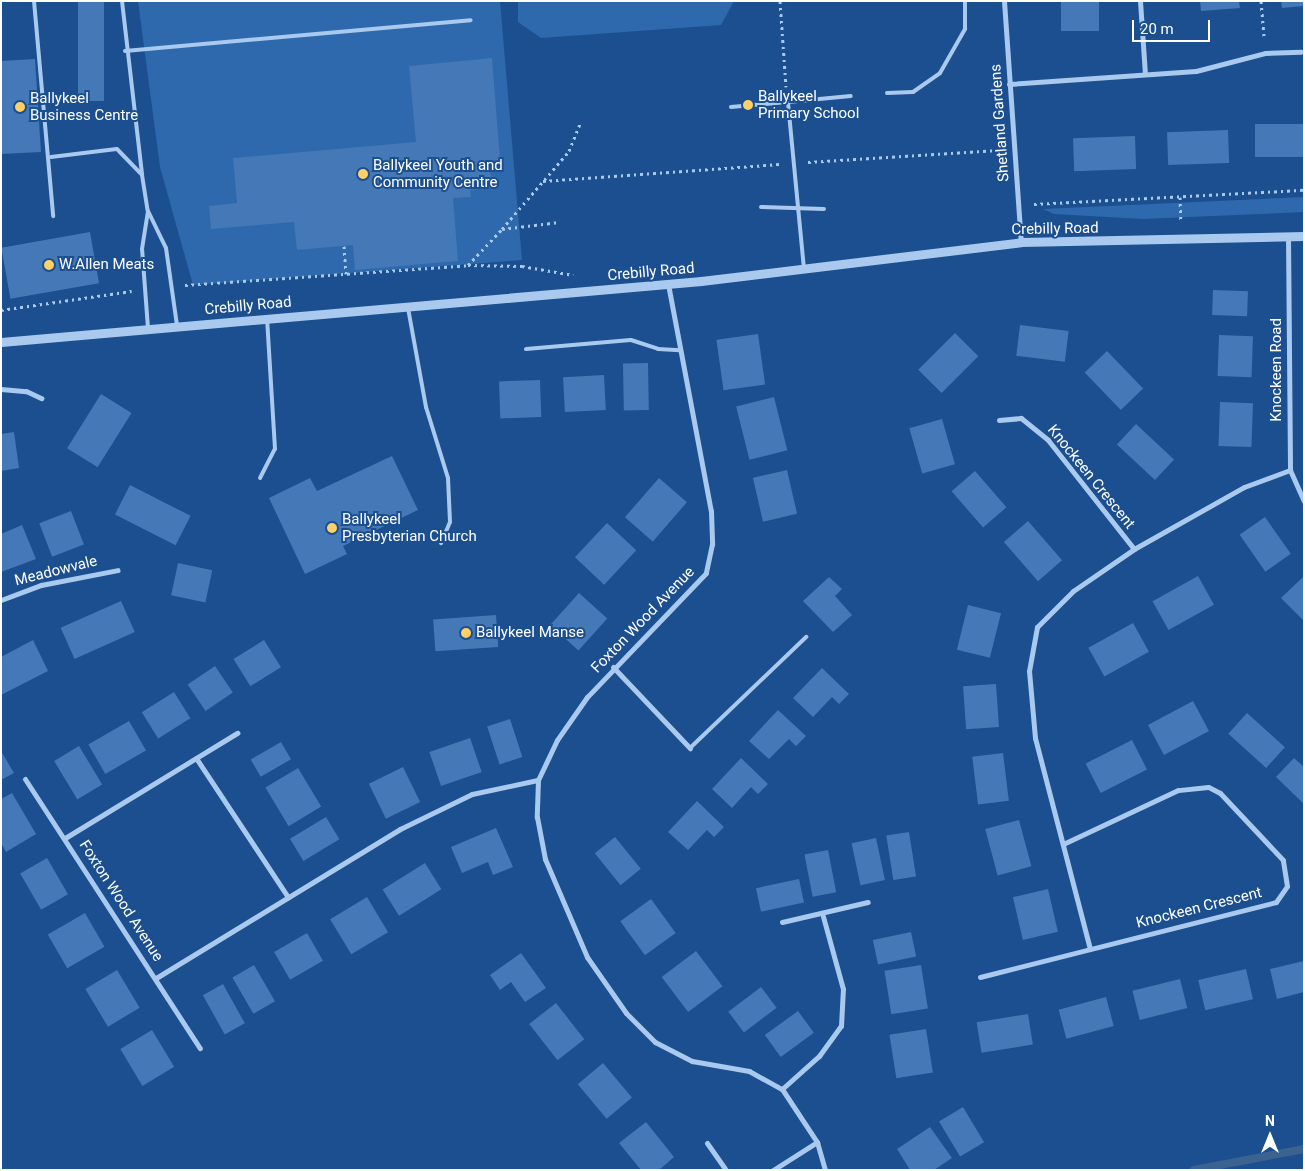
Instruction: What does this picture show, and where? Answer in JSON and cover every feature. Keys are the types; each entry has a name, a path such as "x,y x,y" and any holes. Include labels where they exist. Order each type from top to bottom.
{"street":[{"name":"Shetland Gardens","path":"1004,1 1021,242"},
{"path":"1140,1 1145,74"},
{"path":"1009,84 1196,71 1265,53 1301,52"},
{"name":"Knockeen Road","path":"1288,236 1290,470 1304,501"},
{"name":"Crebilly Road","path":"1,342 804,271 1021,242 1304,236"},
{"name":"Foxton Wood Avenue","path":"668,284 711,511 712,544 706,573 613,667 558,740 538,780 537,816 557,895 587,957 626,1013 655,1042 692,1061 749,1071 782,1089 817,1142 825,1170"},
{"path":"1,389 26,391 42,398"},
{"name":"Knockeen Crescent","path":"999,420 1021,418 1048,440 1134,550"},
{"name":"Knockeen Crescent","path":"1090,949 1062,844 1030,703 1034,637 1053,607 1134,550 1244,487 1290,470"},
{"name":"Meadowvale","path":"1,600 41,585 118,570"},
{"path":"613,667 690,748"},
{"name":"Foxton Wood Avenue","path":"65,838 237,733"},
{"path":"196,758 288,897"},
{"name":"Foxton Wood Avenue","path":"25,779 200,1048"},
{"name":"Foxton Wood Avenue","path":"156,978 400,828 472,794 538,780"},
{"name":"Knockeen Crescent","path":"980,977 1276,902 1284,892 1288,873 1283,860 1220,793 1208,787 1178,790 1062,844"},
{"path":"782,922 868,902"},
{"path":"782,1089 819,1056 841,1026 843,989 822,913"},
{"path":"773,1170 817,1142"},
{"path":"707,1143 726,1170"}],"lane":[{"path":"34,1 51,158 53,216"},
{"path":"122,1 126,51 148,211 166,248 174,286 178,325"},
{"path":"887,94 913,92 940,73 965,29 965,1"},
{"path":"126,51 471,20"},
{"path":"731,107 851,96"},
{"path":"788,102 804,271"},
{"path":"51,158 116,149 142,176"},
{"path":"761,207 798,210 824,209"},
{"path":"148,211 142,249 148,328"},
{"path":"408,306 426,407 448,478 450,522 441,544"},
{"path":"260,478 275,449 267,318"},
{"path":"526,349 631,340 658,349 680,350"},
{"path":"690,748 806,637"}],"path":[{"path":"780,1 788,102"},
{"path":"1261,1 1265,53"},
{"path":"468,265 502,229 569,151 581,122"},
{"path":"1018,205 1304,190"},
{"path":"502,229 560,222"},
{"path":"344,246 346,274"},
{"path":"174,286 468,265 568,271 595,290"},
{"path":"1,310 144,289"}],"shaded area":[{"path":"138,1 500,1 522,260 193,285 160,167"},
{"path":"518,1 734,1 721,25 541,38 518,22"},
{"path":"1304,197 1304,212 1143,219 1054,214 1043,209"}],"building":[{"path":"78,1 104,1 104,101 78,101"},
{"path":"1061,1 1099,1 1099,31 1061,31"},
{"path":"1200,1 1239,1 1240,8 1201,11"},
{"path":"1281,1 1304,1 1304,6 1282,8"},
{"name":"Ballykeel Youth and Community Centre","path":"492,58 500,160 489,160 492,188 470,190 471,197 453,198 458,261 355,270 353,245 297,250 294,222 211,229 209,206 237,203 233,158 416,142 409,66"},
{"name":"Ballykeel Business Centre","path":"35,59 41,152 1,154 1,61"},
{"path":"1255,124 1304,124 1304,157 1255,157"},
{"path":"1228,130 1229,163 1168,165 1167,132"},
{"path":"1135,136 1136,169 1074,171 1073,138"},
{"name":"W.Allen Meats","path":"90,232 99,283 10,299 1,248"},
{"path":"1213,290 1248,291 1247,316 1212,315"},
{"path":"1020,325 1069,331 1065,362 1016,356"},
{"path":"955,333 978,356 942,393 918,370"},
{"path":"758,334 765,385 724,390 716,340"},
{"path":"1219,335 1253,336 1252,377 1218,376"},
{"path":"1107,351 1143,388 1121,410 1085,373"},
{"path":"623,363 648,363 649,410 624,410"},
{"path":"604,375 606,410 565,412 563,377"},
{"path":"540,380 541,417 500,418 499,381"},
{"path":"101,394 132,413 98,467 67,448"},
{"path":"774,397 787,450 749,460 736,406"},
{"path":"1220,402 1253,403 1251,447 1218,446"},
{"path":"942,419 955,464 922,474 909,428"},
{"path":"1136,424 1174,459 1155,480 1117,444"},
{"path":"14,432 19,468 1,471 1,434"},
{"name":"Ballykeel Presbyterian Church","path":"392,456 418,510 343,546 347,554 305,574 269,498 310,478 317,491"},
{"path":"787,470 797,514 763,522 753,478"},
{"path":"975,471 1006,507 983,528 952,491"},
{"path":"659,478 687,502 653,542 625,517"},
{"path":"130,485 191,516 176,545 115,514"},
{"path":"71,511 84,545 52,557 39,523"},
{"path":"1265,517 1291,554 1265,572 1240,535"},
{"path":"1028,521 1062,560 1038,581 1004,542"},
{"path":"607,523 636,550 604,585 575,557"},
{"path":"22,525 36,559 1,572 1,534"},
{"path":"178,563 212,570 205,603 171,595"},
{"path":"1198,576 1214,605 1169,630 1153,601"},
{"path":"1304,576 1304,621 1281,598"},
{"path":"829,577 842,589 835,596 852,615 833,632 803,601"},
{"path":"579,593 607,618 578,650 550,625"},
{"path":"121,601 135,632 75,659 61,628"},
{"path":"968,605 1001,613 990,658 957,650"},
{"name":"Ballykeel Manse","path":"496,615 498,647 435,651 433,619"},
{"path":"1133,623 1149,652 1104,677 1088,648"},
{"path":"33,640 48,671 1,695 1,657"},
{"path":"264,640 281,667 250,686 233,659"},
{"path":"215,666 233,693 206,711 188,684"},
{"path":"822,668 849,694 839,704 832,697 813,717 793,698"},
{"path":"996,684 999,727 966,729 963,686"},
{"path":"174,692 190,718 158,738 142,712"},
{"path":"1193,701 1209,731 1164,755 1148,725"},
{"path":"778,710 806,736 796,746 789,739 769,759 749,741"},
{"path":"1247,713 1285,747 1266,768 1228,734"},
{"path":"510,719 522,757 500,764 487,726"},
{"path":"129,721 146,750 105,774 88,745"},
{"path":"470,738 482,772 441,786 429,752"},
{"path":"1132,740 1147,769 1101,793 1086,764"},
{"path":"281,742 291,759 261,777 251,760"},
{"path":"79,746 102,785 77,800 54,761"},
{"path":"1,751 14,773 1,780"},
{"path":"1003,753 1009,801 978,804 972,757"},
{"path":"741,758 768,784 758,794 751,787 732,808 712,789"},
{"path":"1294,758 1304,767 1304,804 1276,777"},
{"path":"403,767 420,802 386,819 369,784"},
{"path":"298,768 321,807 289,826 265,788"},
{"path":"12,793 36,834 6,852 1,843 1,799"},
{"path":"697,801 724,827 714,837 707,830 688,850 668,832"},
{"path":"326,817 339,839 303,861 290,839"},
{"path":"1019,820 1031,866 998,875 985,829"},
{"path":"496,828 513,867 493,875 488,862 462,873 451,847"},
{"path":"909,832 916,876 893,880 886,836"},
{"path":"615,837 641,869 621,885 595,853"},
{"path":"876,838 885,880 860,885 852,843"},
{"path":"828,850 836,892 813,897 804,855"},
{"path":"47,858 68,894 41,910 20,874"},
{"path":"425,863 441,889 399,916 383,889"},
{"path":"799,879 804,902 761,912 756,888"},
{"path":"1048,889 1058,932 1023,940 1013,897"},
{"path":"367,897 388,932 351,954 330,919"},
{"path":"651,899 676,933 645,955 620,921"},
{"path":"85,913 104,947 67,968 48,934"},
{"path":"911,932 916,956 878,965 873,940"},
{"path":"307,933 323,961 290,980 274,952"},
{"path":"696,951 722,986 688,1012 662,977"},
{"path":"521,953 546,988 525,1002 511,982 500,990 490,975"},
{"path":"1304,961 1304,992 1277,999 1270,969"},
{"path":"254,965 275,1001 253,1014 232,978"},
{"path":"921,965 928,1008 891,1014 884,971"},
{"path":"1246,969 1253,999 1205,1010 1198,980"},
{"path":"117,970 140,1008 108,1027 85,989"},
{"path":"1180,979 1187,1008 1140,1020 1132,991"},
{"path":"223,984 245,1023 225,1035 203,995"},
{"path":"761,987 777,1008 744,1032 728,1012"},
{"path":"1106,997 1114,1026 1066,1039 1059,1010"},
{"path":"556,1003 584,1039 558,1060 529,1024"},
{"path":"798,1011 814,1033 781,1057 765,1035"},
{"path":"1028,1014 1033,1045 981,1053 977,1022"},
{"path":"926,1029 933,1072 896,1078 889,1035"},
{"path":"152,1030 174,1067 142,1086 120,1049"},
{"path":"603,1063 632,1097 607,1119 578,1084"},
{"path":"963,1107 984,1142 960,1157 939,1121"},
{"path":"646,1122 674,1157 659,1170 641,1170 619,1143"},
{"path":"930,1127 952,1158 934,1170 910,1170 897,1149"}],"waterway":[{"path":"1194,1170 1304,1149"}],"place":[{"name":"Ballykeel Primary School","path":"748,105"},
{"name":"Ballykeel Business Centre","path":"20,107"},
{"name":"Ballykeel Youth and Community Centre","path":"363,174"},
{"name":"W.Allen Meats","path":"49,265"},
{"name":"Ballykeel Presbyterian Church","path":"332,528"},
{"name":"Ballykeel Manse","path":"466,633"}]}
